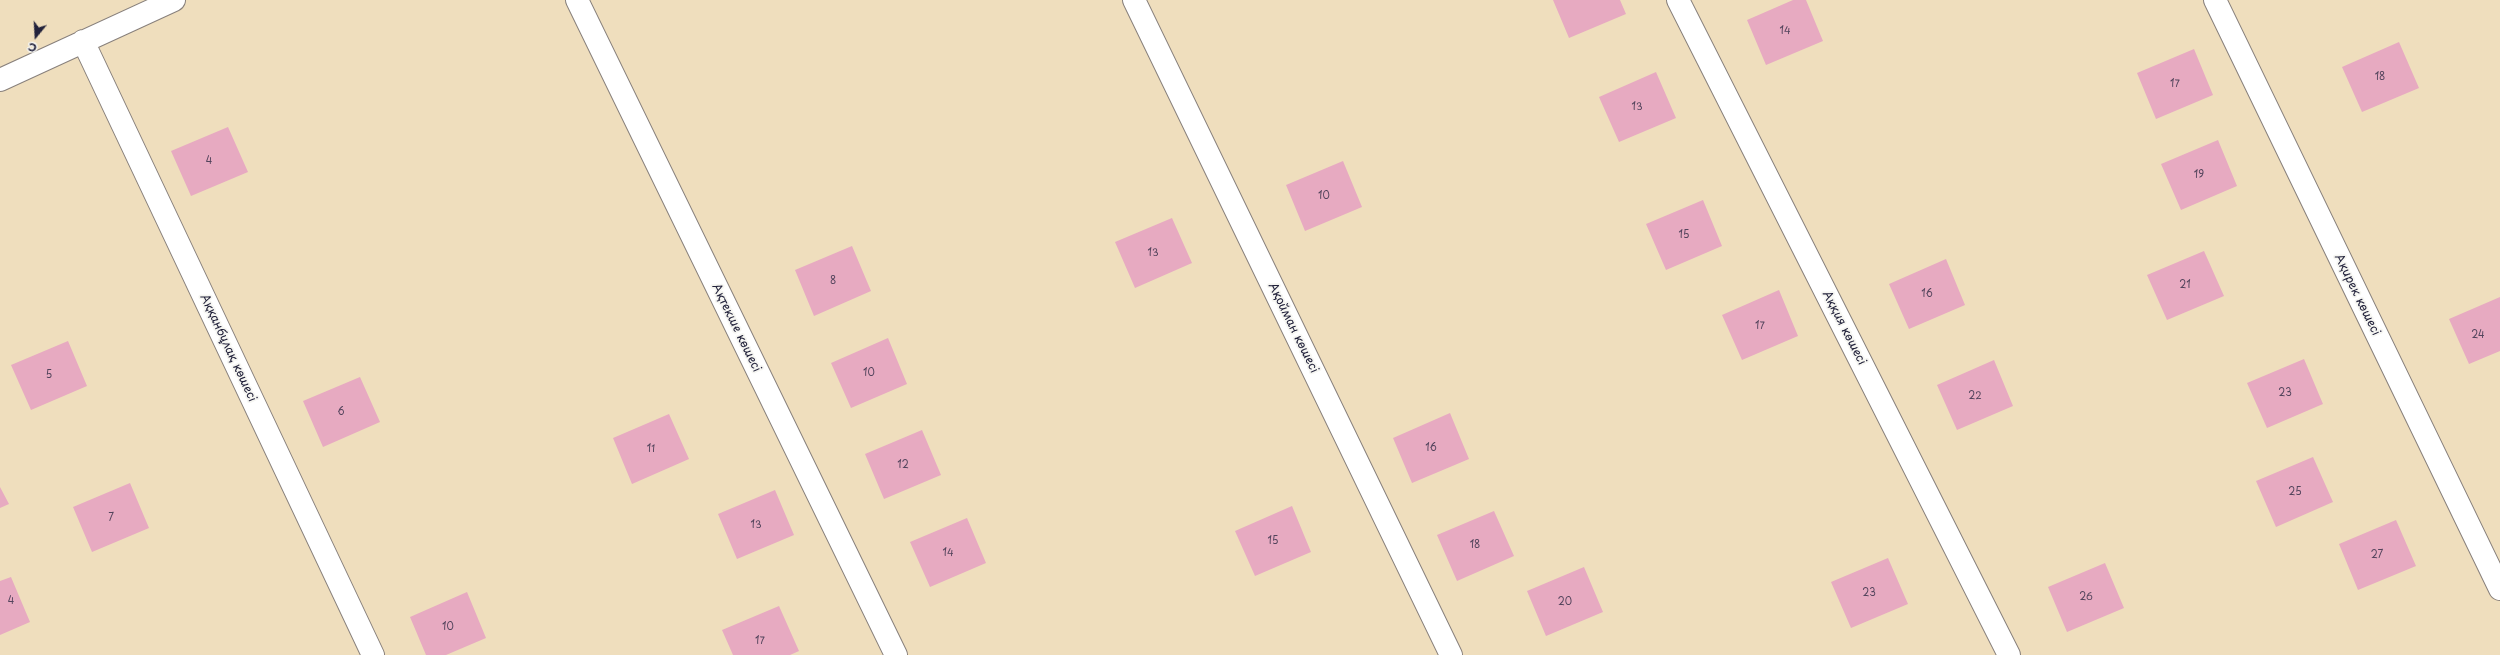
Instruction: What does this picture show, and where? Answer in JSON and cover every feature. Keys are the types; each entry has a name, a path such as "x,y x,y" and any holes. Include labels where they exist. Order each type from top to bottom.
{"street":[{"path":"0,80 83,40 174,0"},
{"name":"Ақтекше көшесі","path":"577,0 896,655"},
{"name":"Ақойман көшесі","path":"1134,0 1451,655"},
{"name":"Аққия көшесі","path":"1678,0 2009,655"},
{"name":"Ақирек көшесі","path":"2215,0 2500,589"},
{"name":"Аққанбұлақ көшесі","path":"83,40 373,655"}],"building":[{"path":"1553,0 1620,0 1626,14 1569,38"},
{"path":"1793,0 1806,0 1823,41 1766,65 1747,20"},
{"path":"2399,42 2419,88 2362,112 2342,67"},
{"path":"2194,49 2213,95 2156,119 2137,73"},
{"path":"1656,72 1676,118 1619,142 1599,97"},
{"path":"228,127 248,172 191,196 171,151"},
{"path":"2218,140 2237,186 2181,210 2161,164"},
{"path":"1343,161 1362,207 1305,231 1286,185"},
{"path":"1703,200 1722,246 1666,270 1646,224"},
{"path":"1172,218 1192,263 1135,288 1115,242"},
{"path":"852,246 871,291 814,316 795,270"},
{"path":"2204,251 2224,296 2167,320 2147,275"},
{"path":"1946,259 1965,305 1909,329 1889,284"},
{"path":"1779,290 1798,336 1742,360 1722,315"},
{"path":"2500,297 2500,351 2469,364 2449,319"},
{"path":"888,338 907,384 851,408 831,363"},
{"path":"68,341 87,386 31,410 11,365"},
{"path":"2304,359 2323,404 2267,428 2247,383"},
{"path":"1994,360 2013,406 1957,430 1937,385"},
{"path":"360,377 380,422 323,447 303,401"},
{"path":"1450,413 1469,459 1412,483 1393,438"},
{"path":"669,414 689,459 632,484 613,438"},
{"path":"922,430 941,475 884,499 865,454"},
{"path":"2313,457 2333,502 2276,527 2256,481"},
{"path":"130,483 149,528 92,552 73,507"},
{"path":"0,487 9,504 0,508"},
{"path":"775,490 794,535 737,559 718,514"},
{"path":"1292,506 1311,552 1255,576 1235,531"},
{"path":"1494,511 1514,556 1457,581 1437,535"},
{"path":"967,518 986,563 930,587 910,542"},
{"path":"2396,520 2416,566 2358,590 2339,544"},
{"path":"1888,558 1908,604 1851,628 1831,582"},
{"path":"2105,563 2124,608 2067,632 2048,587"},
{"path":"1584,567 1603,612 1546,636 1527,591"},
{"path":"11,577 30,622 0,635 0,581"},
{"path":"467,592 486,638 446,655 426,655 410,617"},
{"path":"779,606 799,651 790,655 733,655 722,630"}]}
